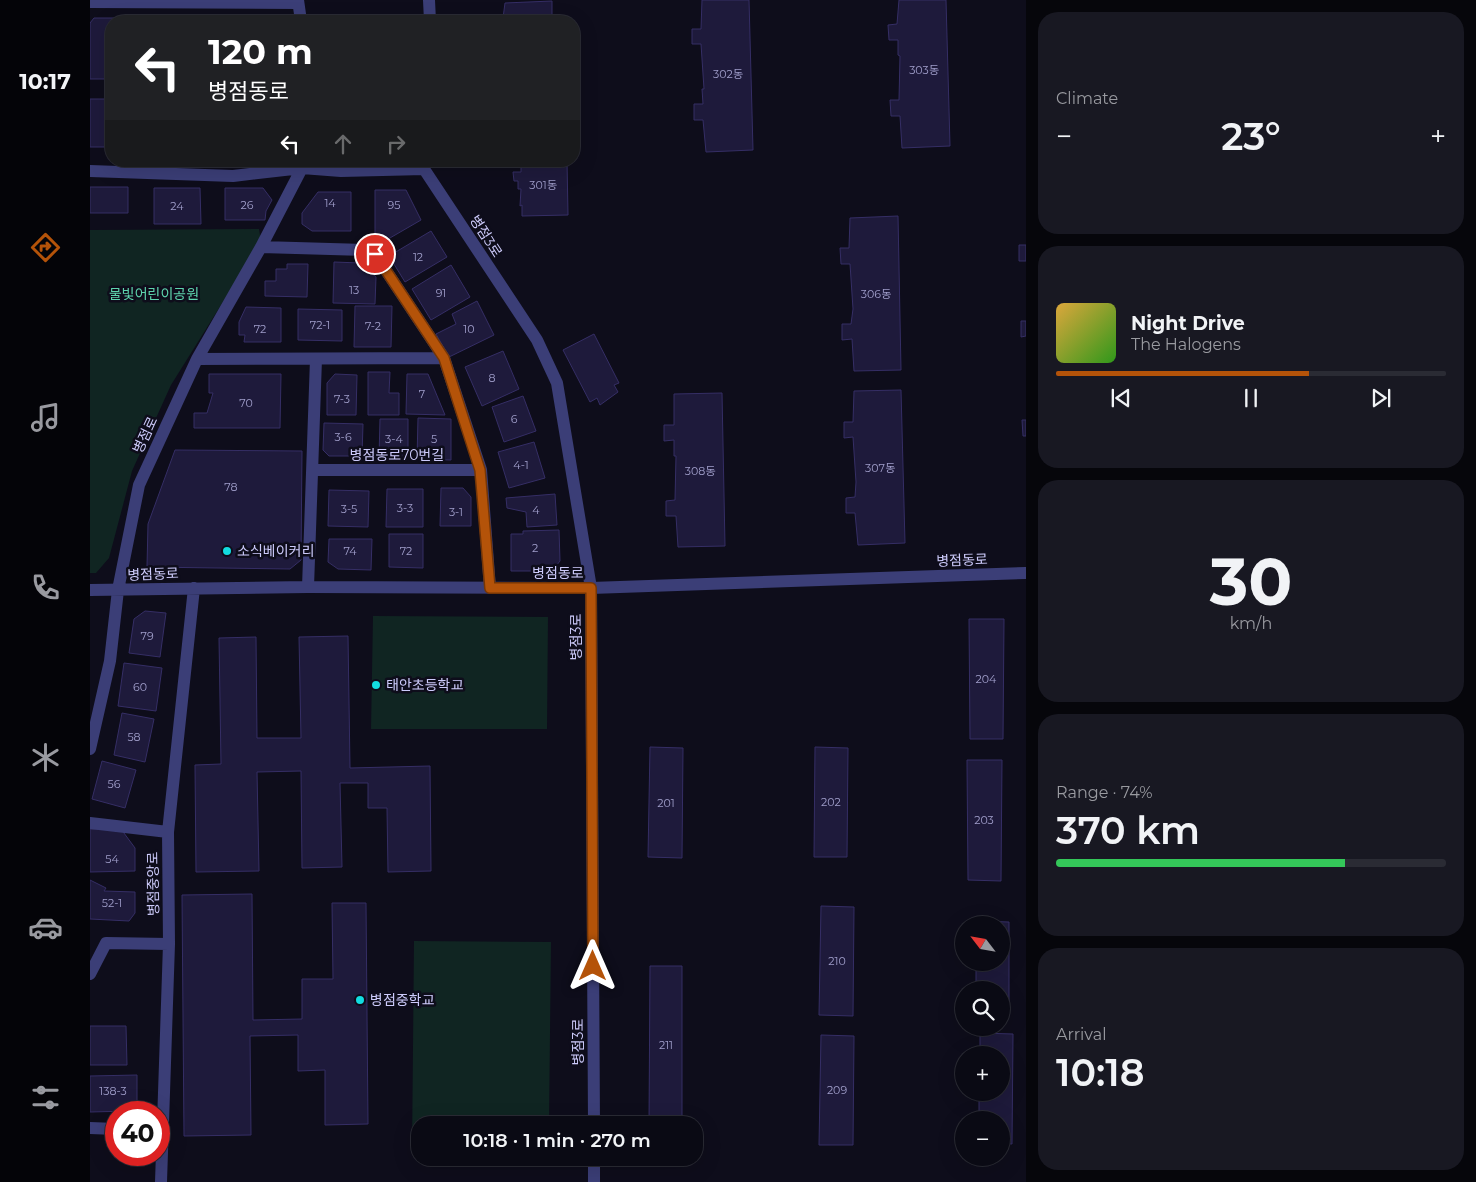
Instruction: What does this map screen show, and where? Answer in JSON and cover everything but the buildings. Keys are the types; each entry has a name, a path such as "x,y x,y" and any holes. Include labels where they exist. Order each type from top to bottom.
{"street":[{"path":"428,0 429,15"},
{"path":"90,2 298,1 300,15"},
{"path":"90,171 233,176 289,167"},
{"name":"병점로","path":"90,748 110,661 118,590 139,485 197,359 262,247 301,167"},
{"path":"315,167 341,171 396,167"},
{"name":"병점3로","path":"425,167 537,340 558,383 591,588 594,1116"},
{"path":"262,247 365,250 375,254 444,358 480,470 490,588"},
{"path":"308,587 316,358"},
{"path":"197,359 444,358"},
{"name":"병점동로70번길","path":"313,470 480,470"},
{"name":"병점동로","path":"90,590 308,587 591,588 1026,573"},
{"name":"병점중앙로","path":"162,1101 170,944 168,832 194,588"},
{"path":"90,823 168,832"},
{"path":"90,974 106,943 170,944"},
{"path":"90,1128 105,1129"},
{"name":"병점중앙로","path":"161,1166 161,1182"},
{"path":"594,1166 594,1182"}],"green space":[{"name":"물빛어린이공원","path":"259,229 261,241 171,385 132,471 109,558 96,573 90,573 90,230"},
{"path":"373,616 548,617 547,729 371,729"},
{"path":"414,941 551,942 549,1116 412,1116"}],"place":[{"name":"소식베이커리","path":"227,551"},
{"name":"태안초등학교","path":"376,685"},
{"name":"병점중학교","path":"360,1000"}],"route":[{"path":"375,254 444,358 480,470 490,588 591,588 593,966"}]}
